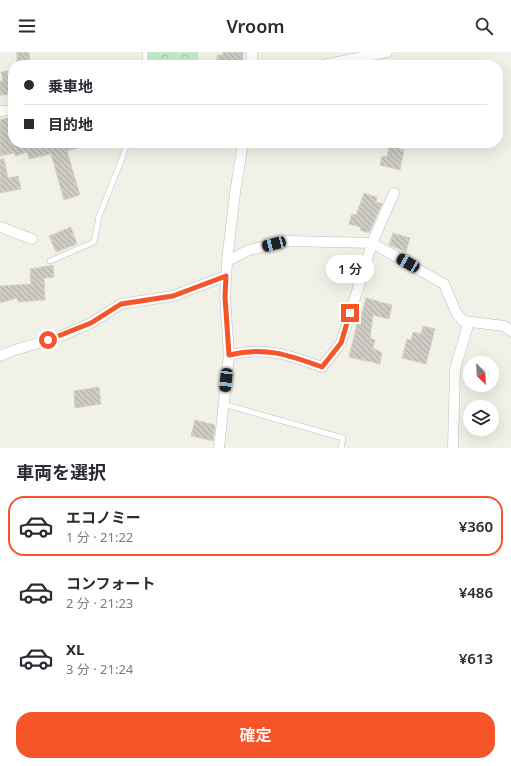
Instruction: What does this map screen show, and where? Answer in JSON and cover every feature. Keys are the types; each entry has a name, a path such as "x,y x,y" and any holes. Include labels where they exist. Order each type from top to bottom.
{"street":[{"path":"348,60 388,52"},
{"path":"218,448 229,355 225,297 227,262 242,148"},
{"path":"229,355 240,352 263,350 292,356 322,367 341,343 372,243 394,192"},
{"path":"0,227 32,239"},
{"path":"227,262 249,250 286,240 372,243 444,284 457,314 463,321 504,326 511,331"},
{"path":"0,356 61,336 91,323 121,304 173,296 226,276"},
{"path":"453,448 455,369 469,322"}],"lane":[{"path":"50,261 94,242 99,216 125,148"},
{"path":"223,404 343,438 341,448"}],"green space":[{"path":"147,52 198,52 199,60 148,60"}],"building":[{"path":"17,52 29,52 30,60 17,60"},
{"path":"223,52 243,52 243,60 217,60 217,55 223,55"},
{"path":"8,71 8,94 0,95 0,81 3,81 1,72"},
{"path":"8,118 8,148 78,148 67,151 80,195 64,200 51,154 29,159 27,152 16,156 14,153 0,156 0,120"},
{"path":"389,148 404,150 400,170 380,165 382,156 387,157"},
{"path":"0,159 4,159 8,178 18,176 21,189 0,193"},
{"path":"364,193 377,197 376,202 382,204 369,233 360,230 361,227 349,224 352,214 356,215"},
{"path":"71,227 77,244 56,252 49,236"},
{"path":"393,233 410,238 406,252 389,245"},
{"path":"53,265 54,277 44,278 45,300 18,302 17,298 0,303 0,286 31,284 30,269"},
{"path":"366,298 392,305 389,319 373,315 370,338 375,340 373,348 382,353 380,364 349,357 357,323 359,324"},
{"path":"423,326 435,329 426,364 402,358 407,339 411,340 413,332 421,334"},
{"path":"99,387 101,404 75,408 74,391"},
{"path":"195,420 215,425 213,441 191,436"}],"route":[{"path":"48,340 91,323 121,304 173,296 226,276 225,297 229,355 240,352 263,350 292,356 322,367 341,343 350,313"}]}
